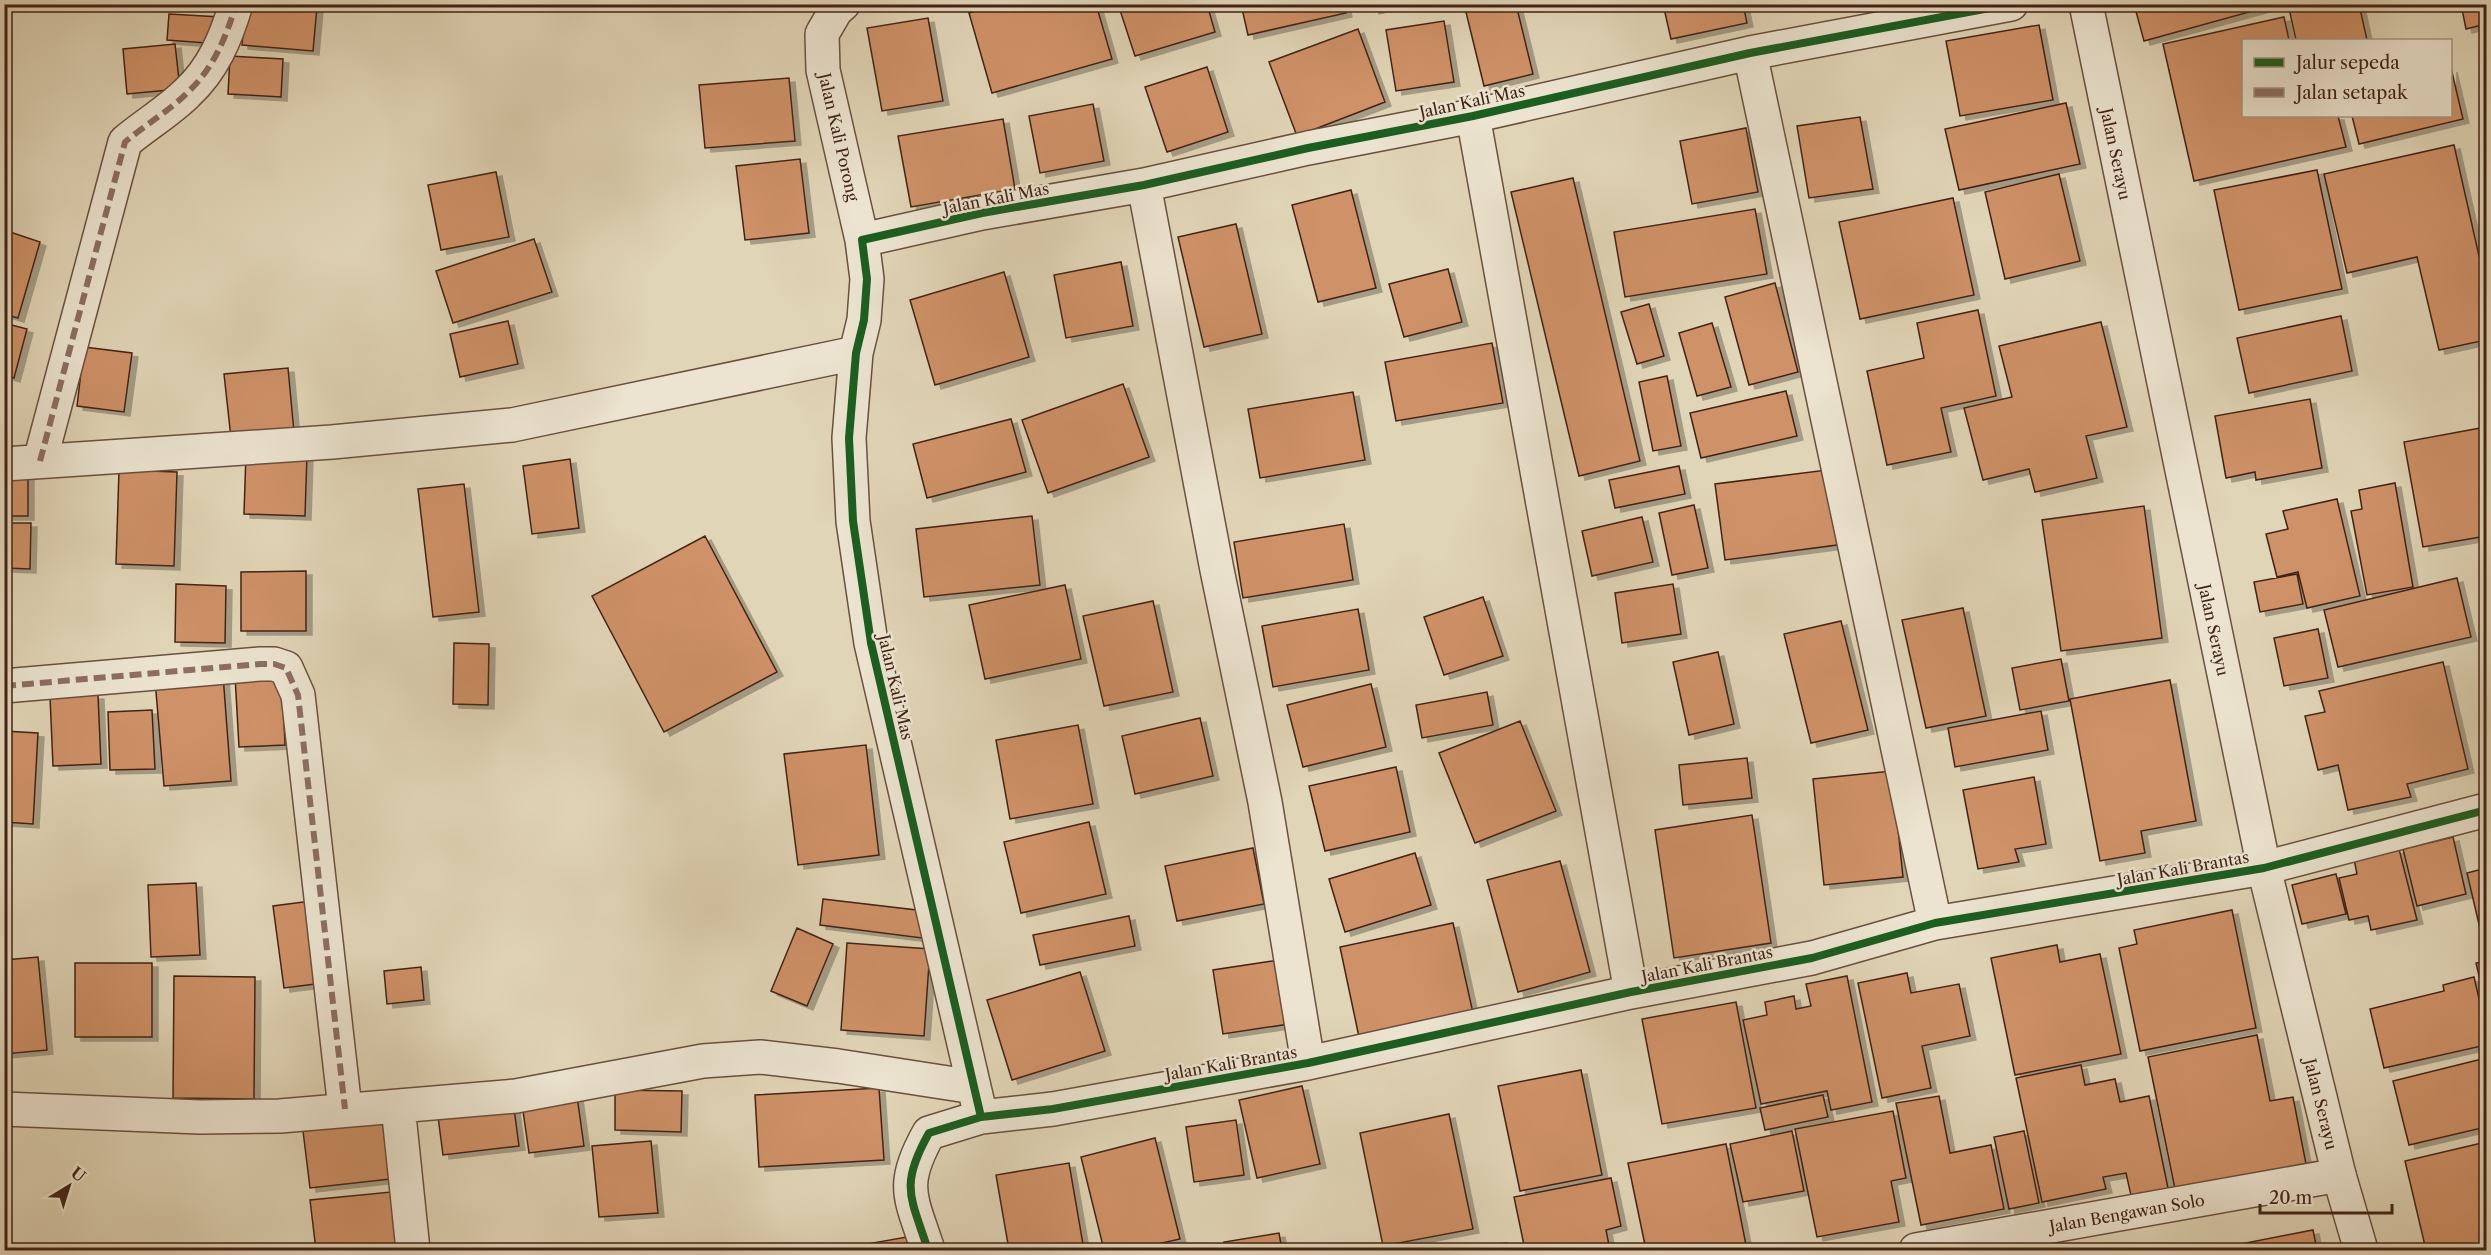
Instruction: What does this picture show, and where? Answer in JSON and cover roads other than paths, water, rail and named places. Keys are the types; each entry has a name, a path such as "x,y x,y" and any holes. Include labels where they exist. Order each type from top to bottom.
{"street":[{"path":"40,461 125,142 186,94 208,70 223,43 236,4"},
{"name":"Jalan Kali Porong","path":"843,4 836,10 822,34 823,70 862,240"},
{"name":"Jalan Kali Mas","path":"977,1102 871,643 853,521 849,438 856,353 864,320 867,279 862,240 982,213 1144,185 1308,148 1473,116 1749,53 2011,4"},
{"name":"Jalan Serayu","path":"2086,4 2264,868 2339,1175 2361,1251"},
{"path":"1749,53 1935,923"},
{"path":"1473,116 1631,992"},
{"path":"1144,185 1264,802 1308,1063"},
{"path":"4,464 332,442 512,425 856,353"},
{"path":"4,686 260,664 274,664 286,668 297,695 345,1109"},
{"name":"Jalan Kali Brantas","path":"928,1251 909,1191 913,1161 929,1133 977,1102 1053,1109 1308,1063 1631,992 1812,958 1935,923 2264,868 2487,810"},
{"path":"4,1109 200,1117 280,1116 516,1096 703,1062 760,1057 838,1066 977,1102"},
{"path":"398,1106 413,1251"},
{"name":"Jalan Bengawan Solo","path":"1916,1251 2339,1175"}]}
